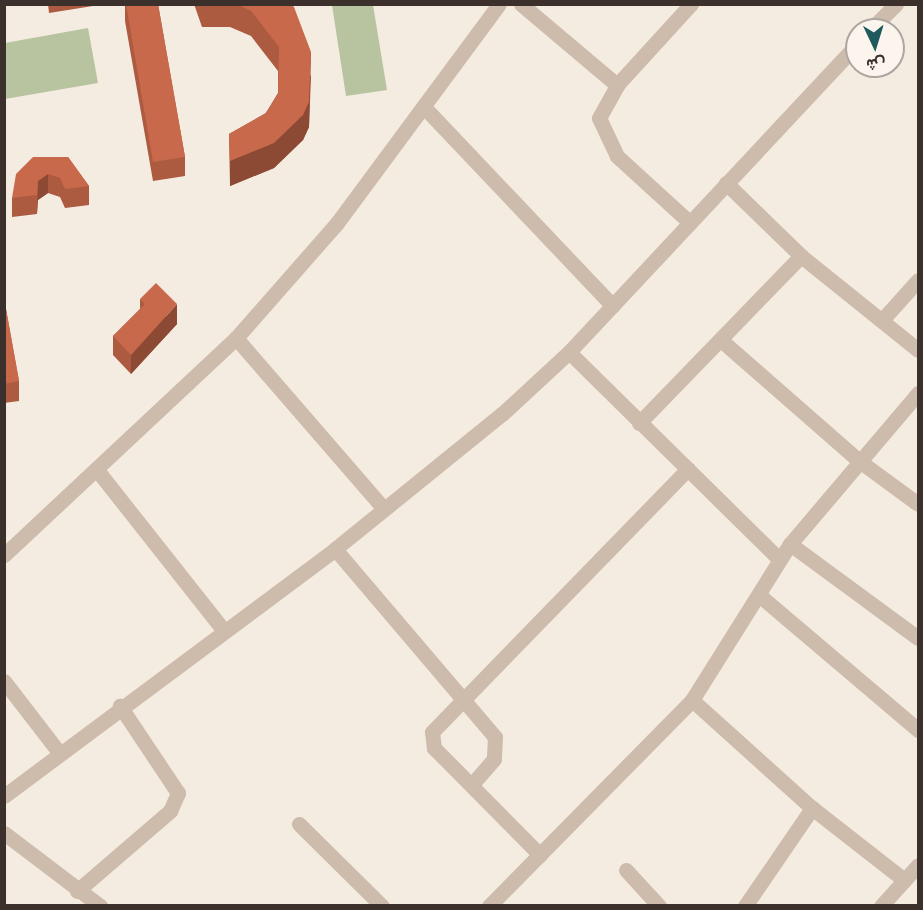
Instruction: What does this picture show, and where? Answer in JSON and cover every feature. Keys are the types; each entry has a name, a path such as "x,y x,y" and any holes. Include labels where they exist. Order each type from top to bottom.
{"street":[{"path":"4,555 236,338 337,223 498,4"},
{"path":"521,4 617,85"},
{"path":"687,220 639,181 601,130 602,109 617,85 691,4"},
{"path":"4,796 58,751 222,628 335,549 569,352 614,306 687,220 726,183 845,57"},
{"path":"424,107 614,306"},
{"path":"726,183 801,256 883,319 918,350"},
{"path":"639,423 722,341 801,256"},
{"path":"883,319 918,280"},
{"path":"236,338 384,509"},
{"path":"722,341 858,460 918,504"},
{"path":"569,352 779,559"},
{"path":"489,906 692,700 759,596 789,544 858,460 918,393"},
{"path":"540,855 433,741 432,732 688,469"},
{"path":"97,470 222,628"},
{"path":"789,544 914,634 918,617"},
{"path":"335,549 463,699 496,744 494,759 472,784"},
{"path":"759,596 918,730"},
{"path":"4,681 58,751"},
{"path":"692,700 812,808 904,880"},
{"path":"77,891 170,811 178,793 120,706"},
{"path":"745,906 812,808"},
{"path":"299,824 382,906"},
{"path":"4,833 77,891 100,906"},
{"path":"881,906 918,865"},
{"path":"626,870 659,906"}],"green space":[{"path":"332,5 373,5 387,90 346,96"},
{"path":"88,28 98,83 5,99 5,43"}],"building":[{"path":"126,4 158,4 185,157 153,162"},
{"path":"236,4 291,4 311,52 309,102 303,115 274,143 230,161 229,134 266,113 278,93 279,47 251,11"},
{"path":"33,157 68,157 89,186 65,189 60,178 48,174 38,181 37,195 12,198 16,174"},
{"path":"156,283 177,304 131,355 113,336 145,304 140,299"},
{"path":"4,298 19,381 4,384"}]}
